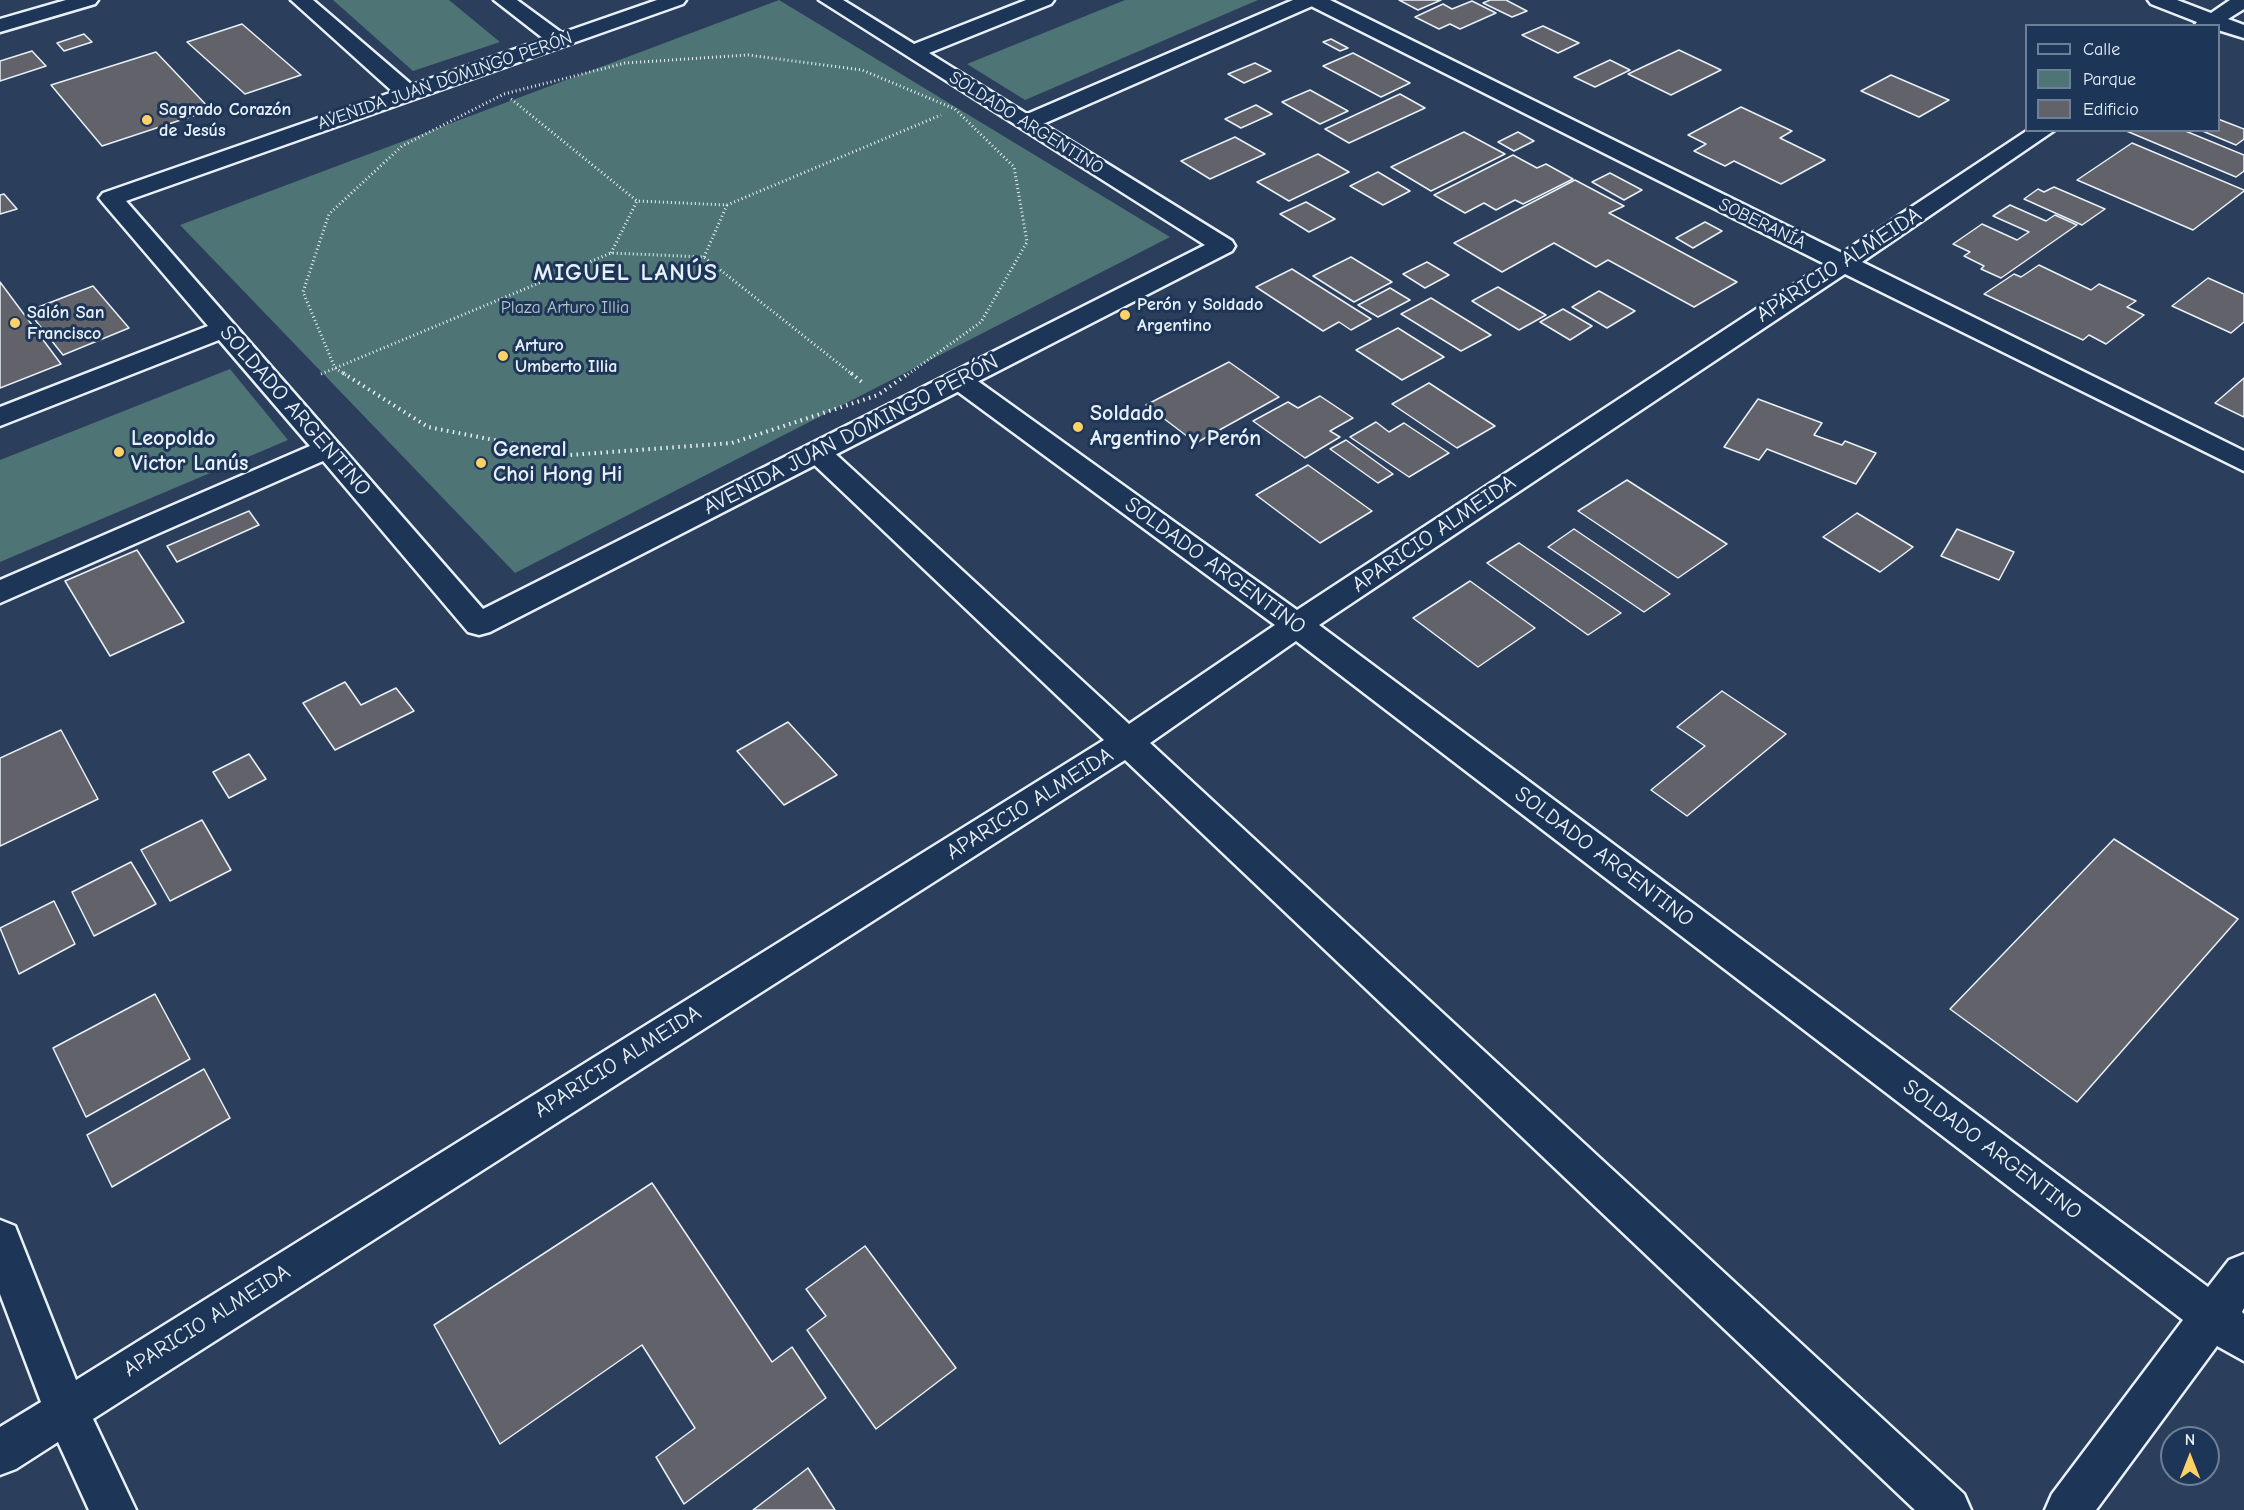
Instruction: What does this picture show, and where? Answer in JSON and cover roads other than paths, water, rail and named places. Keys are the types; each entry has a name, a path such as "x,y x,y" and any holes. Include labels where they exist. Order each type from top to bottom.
{"street":[{"path":"0,26 88,0"},
{"path":"301,0 409,94"},
{"path":"504,0 559,41"},
{"name":"AVENIDA JUAN DOMINGO PERÓN","path":"111,198 676,0"},
{"name":"SOLDADO ARGENTINO","path":"829,0 1223,246"},
{"path":"913,52 1044,0"},
{"path":"1026,123 1312,0"},
{"name":"SOBERANÍA","path":"1312,0 2244,462"},
{"path":"2158,0 2208,23 2244,0"},
{"path":"2220,26 2244,32"},
{"name":"APARICIO ALMEIDA","path":"0,1453 1127,742 1297,625 2041,132"},
{"name":"SOLDADO ARGENTINO","path":"111,198 478,624"},
{"name":"AVENIDA JUAN DOMINGO PERÓN","path":"478,624 817,452 888,404 959,380 1223,246"},
{"path":"0,417 224,329"},
{"name":"SOLDADO ARGENTINO","path":"959,380 1297,625 2228,1328"},
{"path":"0,592 327,449"},
{"path":"817,452 1948,1510"},
{"path":"0,1240 66,1410 113,1510"},
{"path":"2068,1510 2228,1328 2244,1274"}],"place":[{"name":"Sagrado Corazón de Jesús","path":"147,120"},
{"name":"Perón y Soldado Argentino","path":"1125,315"},
{"name":"Salón San Francisco","path":"15,323"},
{"name":"Arturo Umberto Illia","path":"503,356"},
{"name":"Soldado Argentino y Perón","path":"1078,427"},
{"name":"Leopoldo Victor Lanús","path":"119,452"},
{"name":"General Choi Hong Hi","path":"481,463"}],"district":[{"name":"MIGUEL LANÚS","path":"626,273"}],"park label":[{"name":"Plaza Arturo Illia","path":"565,308"}]}
